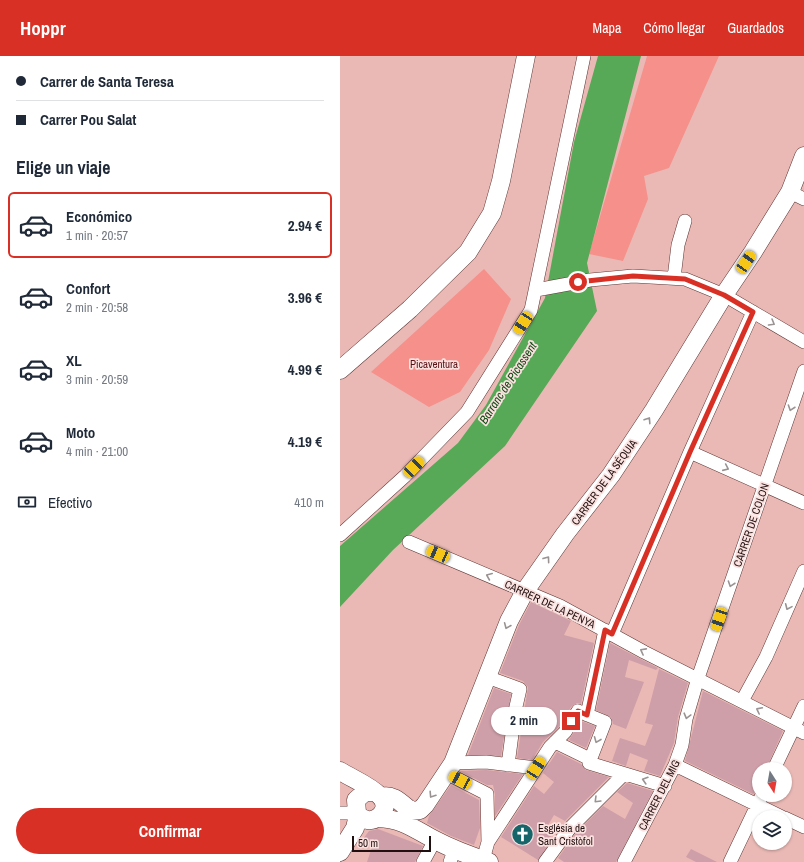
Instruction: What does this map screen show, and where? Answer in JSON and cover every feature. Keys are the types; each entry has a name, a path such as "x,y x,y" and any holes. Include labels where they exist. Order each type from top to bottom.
{"street":[{"path":"340,370 410,309 468,252 492,213 503,173 526,56"},
{"path":"340,535 405,476 467,412 531,310 584,56"},
{"name":"CARRER DE LA SÉQUIA","path":"367,811 387,795 411,811 415,812 425,805 450,768 509,621 525,591 634,442 724,295 753,252 797,196 804,156"},
{"path":"674,278 678,245 684,221"},
{"path":"536,290 590,280 633,276 685,279 724,295 804,342"},
{"path":"587,715 608,632 753,312"},
{"name":"CARRER DE COLON","path":"698,678 804,371"},
{"path":"690,452 804,503"},
{"name":"CARRER DE LA PENYA","path":"409,542 560,606 644,652 799,730"},
{"path":"742,701 766,658 804,571"},
{"path":"487,677 520,689 515,711 508,765"},
{"name":"CARRER DEL MIG","path":"624,862 675,765 682,745 686,719 698,678"},
{"path":"778,762 799,730 804,706"},
{"path":"488,842 536,768 555,742 565,732 578,711 605,722 588,762 665,786"},
{"path":"555,742 590,759"},
{"path":"450,768 486,762 536,768"},
{"path":"675,765 752,797"},
{"path":"367,811 418,829 452,855 486,861 488,842 487,794 450,768"},
{"path":"344,774 355,779 367,811"},
{"path":"545,862 570,828 624,774"},
{"path":"730,862 758,802"},
{"path":"762,802 773,810"},
{"path":"340,852 367,811"},
{"path":"792,822 804,827"},
{"path":"423,862 434,840"}],"green space":[{"path":"647,56 719,56 669,168 644,176 648,199 623,261 589,254"},
{"name":"Picaventura","path":"484,269 511,299 489,350 460,392 429,407 371,372"}],"water":[{"name":"Barranc de Picassent","path":"598,56 641,56 587,263 597,311 505,446 393,550 340,607 340,546 458,443 486,405 545,298 574,142"}],"building":[{"path":"531,602 571,621 564,635 594,643 581,704 577,703 571,707 559,727 543,742 532,760 517,758 528,687 523,681 500,673 519,625"},
{"path":"610,643 658,668 656,670 629,660 625,677 644,682 626,729 613,724 611,717 596,710"},
{"path":"659,669 688,683 678,717 674,743 660,776 644,771 648,760 630,753 626,766 612,761 620,738 645,746 653,725 645,723"},
{"path":"494,688 511,694 501,756 468,755"},
{"path":"703,691 783,731 769,762 752,762 752,794 685,761"},
{"path":"581,721 595,726 586,748 569,740"},
{"path":"557,752 581,764 586,770 609,777 565,821 554,815 544,832 553,838 538,860 501,837 534,786 544,794 554,782 543,773"},
{"path":"486,770 523,774 495,816 495,794 493,785 487,785 460,771"},
{"path":"627,783 653,791 616,862 564,862 558,858 576,833 603,806 625,819 633,803 617,792"},
{"path":"451,785 479,800 480,828 474,845 451,836 427,823 429,816"},
{"path":"378,829 423,846 415,862 367,862 373,844 363,839 369,831"},
{"path":"691,849 717,862 696,862 686,857"}],"place":[{"name":"Església de Sant Cristòfol","path":"523,834"}],"route":[{"path":"571,721 578,711 587,715 605,630 612,634 690,452 753,312 724,295 685,279 633,276 578,282"}]}
